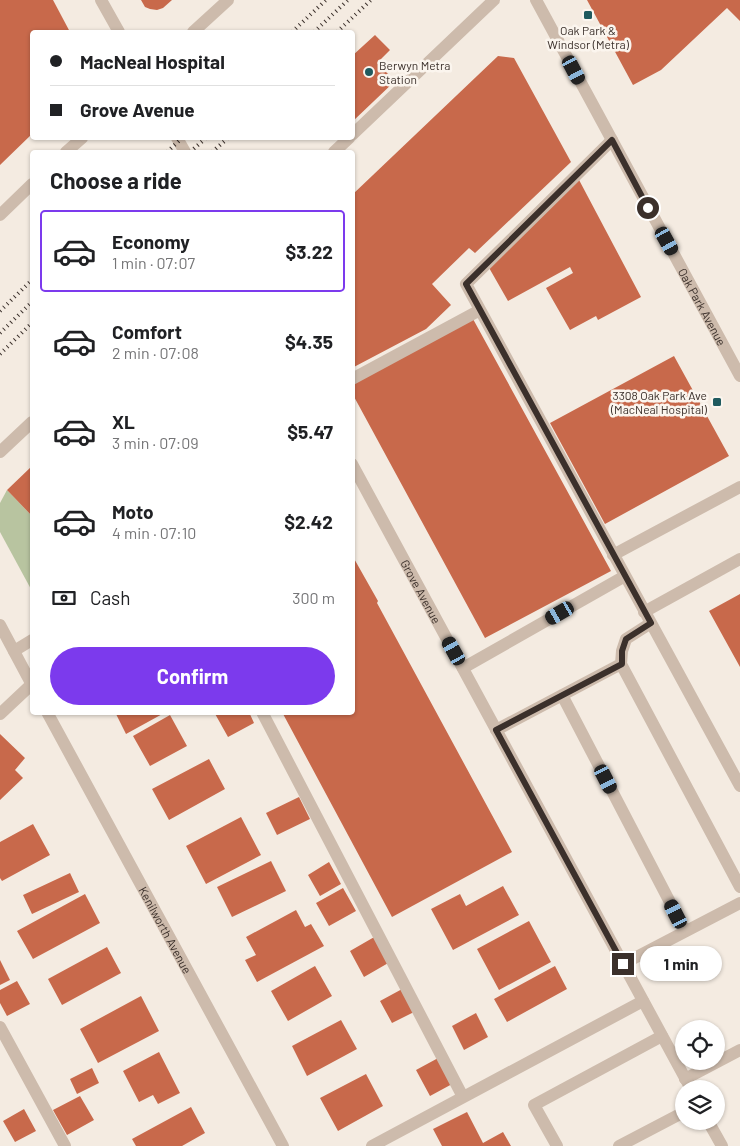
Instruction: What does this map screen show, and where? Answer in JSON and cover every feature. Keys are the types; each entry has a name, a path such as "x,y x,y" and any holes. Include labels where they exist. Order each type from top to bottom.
{"street":[{"path":"101,0 118,30"},
{"path":"195,30 228,0"},
{"path":"355,132 494,0"},
{"name":"Oak Park Avenue","path":"536,0 740,376"},
{"path":"68,150 80,140"},
{"path":"336,150 347,140"},
{"path":"612,140 466,284 740,786"},
{"path":"0,214 30,186"},
{"path":"355,377 480,310"},
{"path":"0,452 30,424"},
{"name":"Grove Avenue","path":"355,470 686,1080"},
{"path":"613,555 740,487"},
{"path":"644,612 740,559"},
{"path":"463,668 625,576"},
{"path":"651,623 626,639 622,651 622,664 740,887"},
{"path":"0,625 30,681"},
{"path":"14,651 30,641"},
{"path":"496,730 622,664"},
{"path":"0,714 30,687"},
{"path":"562,695 685,931"},
{"name":"Kenilworth Avenue","path":"49,715 283,1146"},
{"path":"264,715 463,1097"},
{"path":"623,964 740,903"},
{"path":"372,1146 643,1001"},
{"path":"0,1027 65,1146"},
{"path":"557,1146 534,1105 662,1036"},
{"path":"694,1080 740,1050"},
{"path":"619,1146 675,1117"},
{"path":"713,1130 722,1146"}],"green space":[{"path":"7,490 30,514 30,587 0,532 0,503"}],"building":[{"path":"0,0 53,0 69,30 30,30 30,136 0,165"},
{"path":"141,0 172,0 163,8 157,10 145,7"},
{"path":"587,0 740,0 740,21 727,8 661,70 633,85"},
{"name":"Berwyn Metra Station","path":"375,35 390,50 377,63 395,81 355,119 355,53"},
{"path":"498,56 514,58 571,162 475,253 469,248 432,284 451,305 426,329 355,366 355,192"},
{"path":"578,178 641,297 598,320 596,316 570,330 546,288 573,273 570,267 508,301 488,266"},
{"path":"473,319 611,571 485,638 355,399 355,382"},
{"path":"674,356 729,456 605,524 550,423"},
{"path":"30,468 30,514 7,490"},
{"path":"355,560 512,852 392,917 284,715 355,715"},
{"path":"740,594 740,667 709,611"},
{"path":"116,715 161,715 126,734"},
{"path":"170,715 187,746 150,766 133,736"},
{"path":"216,715 250,715 254,723 228,737"},
{"path":"0,734 25,758 15,770 23,778 0,800"},
{"path":"209,759 225,789 169,820 152,789"},
{"path":"299,797 310,819 277,835 266,813"},
{"path":"241,817 261,855 206,884 186,846"},
{"path":"33,824 50,855 2,881 0,878 0,842"},
{"path":"271,861 286,891 232,917 217,887"},
{"path":"329,862 341,884 320,896 308,875"},
{"path":"70,873 79,892 32,914 23,895"},
{"path":"503,886 519,915 453,950 431,909 460,894 466,906"},
{"path":"343,888 356,911 329,926 316,903"},
{"path":"85,894 100,923 33,959 17,931"},
{"path":"296,910 305,927 311,924 324,946 257,982 245,960 256,955 246,937"},
{"path":"529,921 551,962 499,990 477,949"},
{"path":"376,936 390,962 364,977 350,951"},
{"path":"107,947 121,973 62,1005 48,979"},
{"path":"0,960 10,980 0,985"},
{"path":"315,966 332,996 288,1021 271,991"},
{"path":"555,966 567,989 507,1022 494,999"},
{"path":"17,981 30,1004 7,1016 0,1003 0,990"},
{"path":"404,988 416,1011 392,1023 380,1001"},
{"path":"141,996 159,1031 98,1063 80,1029"},
{"path":"476,1013 488,1037 464,1050 452,1026"},
{"path":"341,1020 357,1049 307,1076 292,1046"},
{"path":"159,1052 180,1093 158,1104 153,1095 139,1102 123,1071"},
{"path":"440,1057 454,1083 430,1096 416,1070"},
{"path":"92,1068 99,1083 77,1094 70,1079"},
{"path":"366,1074 383,1106 338,1131 320,1098"},
{"path":"80,1096 94,1120 67,1135 53,1110"},
{"path":"191,1107 205,1133 182,1146 136,1146 132,1139"},
{"path":"24,1109 36,1131 15,1142 3,1121"},
{"path":"467,1112 483,1143 503,1132 511,1146 442,1146 433,1129"}],"railway":[{"path":"294,30 326,0"},
{"path":"316,30 348,0"},
{"path":"339,30 371,0"},
{"path":"169,150 180,140"},
{"path":"192,150 204,140"},
{"path":"214,150 226,140"},
{"path":"0,311 30,282"},
{"path":"0,333 30,304"},
{"path":"0,354 30,325"}],"place":[{"name":"Oak Park & Windsor (Metra)","path":"588,15"},
{"name":"Berwyn Metra Station","path":"369,72"},
{"name":"3308 Oak Park Ave (MacNeal Hospital)","path":"717,402"}],"route":[{"path":"623,964 496,730 622,664 622,651 626,639 651,623 466,284 612,140 648,208"}]}
